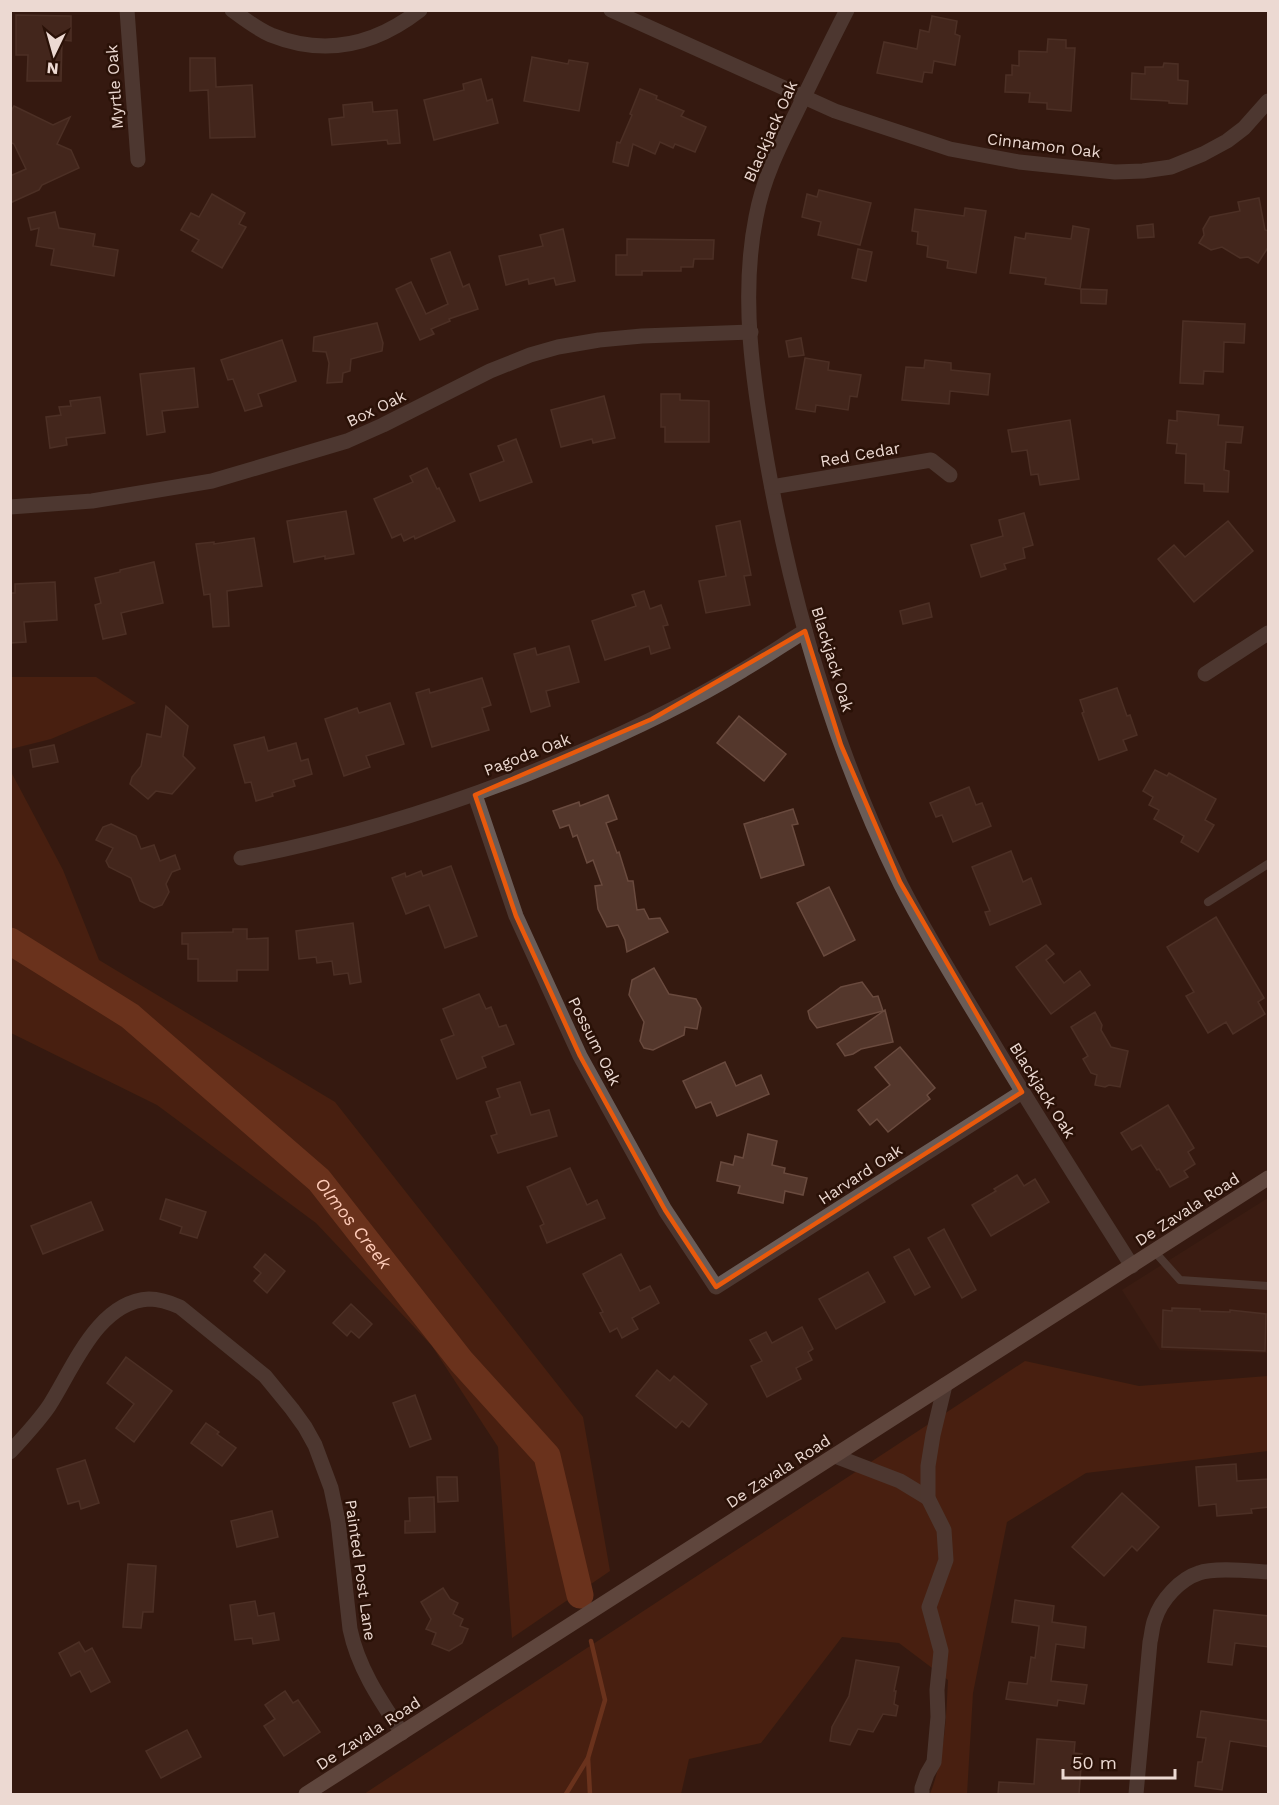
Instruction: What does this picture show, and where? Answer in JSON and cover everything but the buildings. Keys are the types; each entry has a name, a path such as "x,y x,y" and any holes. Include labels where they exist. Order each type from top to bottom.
{"main road":[{"name":"De Zavala Road","path":"306,1794 1269,1178"}],"street":[{"name":"Myrtle Oak","path":"127,10 138,160"},
{"path":"232,10 257,28 278,37 300,43 330,46 374,38 402,25 420,10"},
{"name":"Cinnamon Oak","path":"611,10 835,111 950,149 1019,162 1115,172 1171,167 1227,141 1244,128 1263,119 1269,101"},
{"name":"Blackjack Oak","path":"847,10 779,147 756,212 750,246 748,280 757,402 787,563 805,631 841,746 900,882 931,942 1132,1266"},
{"name":"Box Oak","path":"10,507 92,501 212,481 347,441 490,371 558,347 642,336 751,332"},
{"name":"Red Cedar","path":"772,487 931,460 950,475"},
{"name":"Pagoda Oak","path":"241,858 368,828 474,795 581,753 652,719 742,671 805,631"},
{"path":"1205,674 1269,633"},
{"name":"Possum Oak","path":"474,795 516,916 580,1056 664,1209 716,1287"},
{"name":"Harvard Oak","path":"716,1287 1022,1092"},
{"name":"Painted Post Lane","path":"10,1452 49,1406 86,1342 105,1321 135,1302 151,1299 180,1307 265,1376 292,1408 315,1445 331,1488 338,1521 350,1629 357,1658 371,1685 402,1733"},
{"path":"922,1794 927,1774 934,1762 939,1717 937,1690 940,1651 929,1607 946,1560 944,1530 928,1498 928,1466 945,1385"},
{"path":"835,1456 900,1481 928,1498"},
{"path":"1136,1794 1150,1642 1155,1618 1167,1598 1180,1584 1199,1572 1231,1570 1269,1572"}],"lane":[{"path":"1208,902 1269,864"},
{"path":"1155,1251 1180,1280 1269,1286"}],"highlighted area":[{"path":"805,631 841,745 900,882 1022,1092 716,1287 665,1210 580,1056 516,916 475,795 652,719"}],"shaded area":[{"path":"11,677 96,677 136,703 51,739 11,749"},
{"path":"10,770 63,870 99,960 335,1102 583,1417 610,1571 512,1638 498,1447 432,1346 316,1223 157,1105 11,1033"},
{"path":"1268,1198 1268,1353 1160,1350 1122,1290"},
{"path":"1025,1361 1139,1386 1268,1376 1268,1451 1086,1473 1007,1522 973,1693 967,1794 930,1794 942,1752 948,1680 899,1643 842,1637 761,1743 689,1759 681,1794 364,1794"}],"waterway":[{"name":"Olmos Creek","path":"10,941 130,1016 319,1180 461,1361 547,1456 580,1595"},
{"name":"Olmos Creek","path":"566,1794 588,1758 605,1700 591,1641"},
{"path":"588,1758 590,1794"}]}
